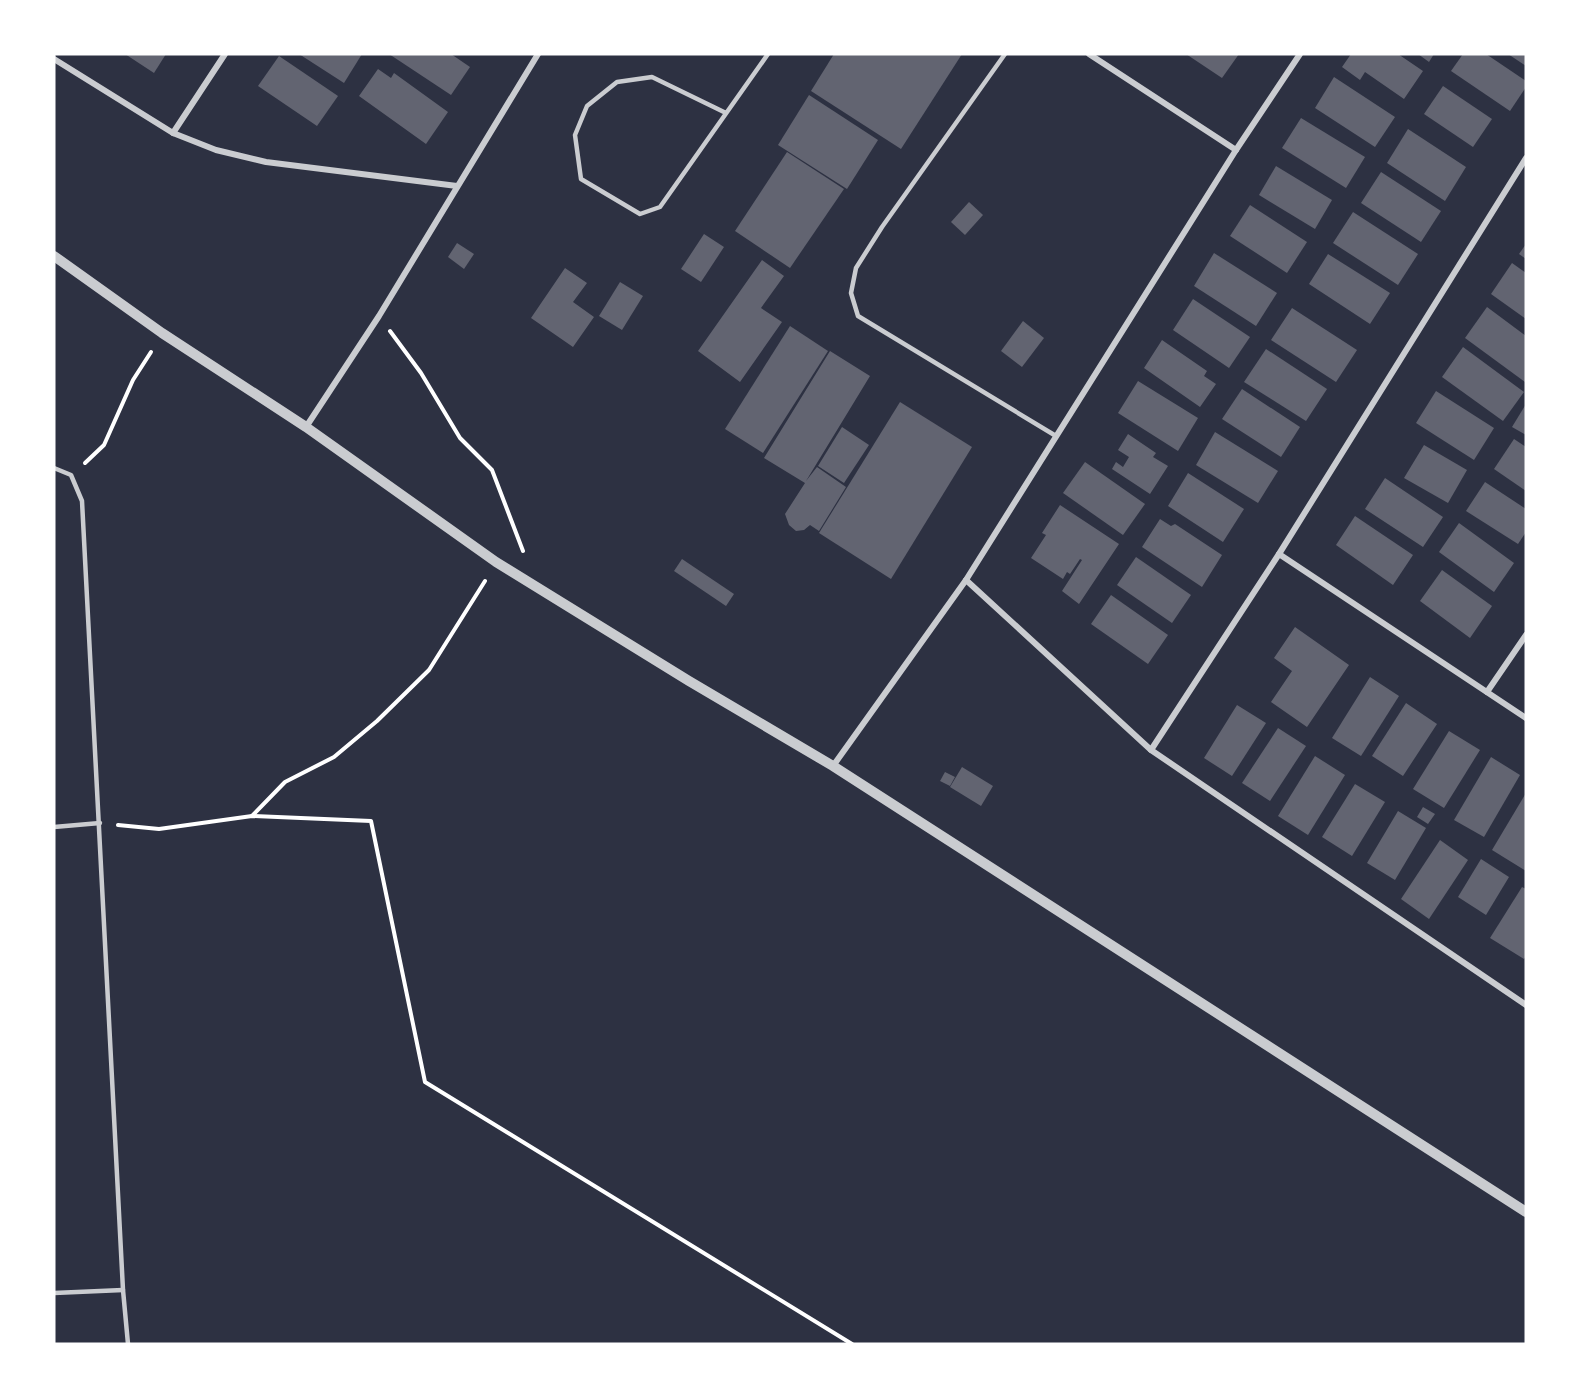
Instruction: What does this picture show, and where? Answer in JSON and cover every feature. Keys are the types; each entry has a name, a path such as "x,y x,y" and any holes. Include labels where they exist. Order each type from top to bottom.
{"street":[{"path":"173,133 225,54"},
{"path":"306,427 379,316 538,54"},
{"path":"1089,54 1236,150"},
{"path":"833,766 966,580 1236,150 1300,54"},
{"path":"54,59 173,133 216,150 266,162 457,186"},
{"path":"1151,750 1279,554 1526,158"},
{"path":"54,256 162,333 306,427 496,562 688,681 833,766 1526,1212"},
{"path":"1279,554 1526,718"},
{"path":"966,580 1151,750 1526,1005"},
{"path":"1487,692 1526,635"}],"lane":[{"path":"726,113 652,77 617,82 587,106 575,135 581,179 640,214 660,207 768,54"},
{"path":"1005,54 882,226 856,268 851,292 858,316 1056,436"},
{"path":"54,468 71,475 82,501 123,1290 128,1344"},
{"path":"54,827 100,823"},
{"path":"54,1293 123,1290"}],"path":[{"path":"379,316 421,373 460,438 492,470 536,585"},
{"path":"71,475 104,445 133,380 162,333"},
{"path":"252,816 285,782 334,757 377,721 429,670 496,562"},
{"path":"100,823 159,829 252,816 371,820 424,1082 852,1344"}],"building":[{"path":"125,54 166,54 154,73"},
{"path":"299,54 362,54 344,83"},
{"path":"389,54 451,54 470,67 451,95"},
{"path":"834,54 962,54 901,149 811,91"},
{"path":"1186,54 1239,54 1222,78"},
{"path":"1351,54 1398,54 1423,71 1404,99 1365,72 1360,80 1342,67"},
{"path":"1418,54 1434,54 1429,62"},
{"path":"1463,54 1486,54 1526,81 1526,87 1510,111 1451,71"},
{"path":"1508,54 1526,54 1526,66"},
{"path":"279,56 338,96 317,126 258,86"},
{"path":"378,69 391,78 394,73 448,112 426,144 359,96"},
{"path":"1334,77 1395,117 1375,147 1315,108"},
{"path":"1443,86 1492,119 1473,147 1424,114"},
{"path":"809,95 878,140 847,189 778,145"},
{"path":"1301,118 1365,157 1346,188 1282,148"},
{"path":"1408,129 1466,167 1445,201 1387,163"},
{"path":"787,152 844,189 790,268 735,231"},
{"path":"1276,166 1332,200 1315,229 1259,195"},
{"path":"1381,172 1441,211 1421,242 1361,203"},
{"path":"969,202 983,215 965,235 951,222"},
{"path":"1250,205 1307,242 1287,273 1230,236"},
{"path":"1353,212 1418,254 1398,285 1333,243"},
{"path":"704,234 724,247 701,282 681,269"},
{"path":"457,243 474,254 464,269 448,257"},
{"path":"1526,244 1526,259 1519,254"},
{"path":"1214,253 1277,293 1256,326 1194,286"},
{"path":"1328,254 1390,293 1370,324 1309,284"},
{"path":"762,260 784,276 761,308 782,322 740,382 698,351"},
{"path":"1512,263 1526,273 1526,319 1491,294"},
{"path":"565,268 587,283 573,302 594,317 573,347 531,318"},
{"path":"620,282 643,296 622,330 599,316"},
{"path":"1193,299 1250,337 1229,368 1173,330"},
{"path":"1487,307 1526,336 1525,382 1465,338"},
{"path":"1292,308 1357,350 1336,382 1271,340"},
{"path":"1023,321 1044,338 1022,367 1001,351"},
{"path":"790,326 828,351 763,453 725,429"},
{"path":"1162,340 1207,371 1204,376 1216,384 1200,407 1144,368"},
{"path":"1463,347 1524,392 1503,421 1442,377"},
{"path":"1266,349 1327,389 1306,421 1244,382"},
{"path":"830,351 870,376 806,481 817,467 846,487 819,531 810,525 804,530 796,531 789,525 785,514 805,483 764,458"},
{"path":"1138,381 1198,418 1178,451 1118,413"},
{"path":"1242,389 1300,427 1281,457 1222,419"},
{"path":"1436,391 1494,428 1474,460 1416,423"},
{"path":"900,402 972,447 891,579 819,533"},
{"path":"1526,404 1526,435 1512,427"},
{"path":"842,427 869,445 844,483 818,466"},
{"path":"1215,432 1278,471 1258,503 1196,465"},
{"path":"1128,434 1156,453 1153,457 1168,466 1150,494 1112,469 1116,462 1123,467 1129,457 1118,450"},
{"path":"1514,439 1526,447 1526,491 1494,469"},
{"path":"1424,445 1467,470 1448,503 1404,478"},
{"path":"1085,462 1145,504 1123,535 1063,493"},
{"path":"1188,473 1244,509 1223,542 1168,506"},
{"path":"1385,478 1443,517 1423,547 1365,509"},
{"path":"1485,482 1526,509 1526,532 1518,544 1466,511"},
{"path":"1060,505 1119,544 1079,604 1062,591 1082,560 1080,559 1070,574 1067,572 1063,579 1031,558 1046,535 1042,533"},
{"path":"1355,516 1413,555 1393,585 1336,545"},
{"path":"1160,519 1171,526 1175,524 1222,555 1202,587 1142,547"},
{"path":"1459,523 1514,563 1494,592 1439,552"},
{"path":"1136,557 1191,595 1172,623 1117,585"},
{"path":"682,559 734,594 726,606 674,571"},
{"path":"1442,570 1492,606 1470,638 1420,601"},
{"path":"1111,595 1168,635 1148,664 1091,624"},
{"path":"1295,627 1349,665 1307,727 1271,702 1292,671 1274,658"},
{"path":"1370,677 1399,696 1361,756 1332,738"},
{"path":"1406,703 1437,724 1403,776 1372,756"},
{"path":"1237,705 1266,723 1232,776 1204,758"},
{"path":"1278,728 1306,746 1270,801 1242,783"},
{"path":"1449,731 1480,750 1444,808 1413,789"},
{"path":"1315,756 1345,775 1308,835 1278,816"},
{"path":"1491,757 1520,775 1484,837 1454,820"},
{"path":"962,767 993,786 981,806 950,787"},
{"path":"945,772 955,777 950,786 940,781"},
{"path":"1355,784 1385,802 1352,856 1322,837"},
{"path":"1526,793 1526,871 1492,850"},
{"path":"1423,807 1435,814 1428,824 1417,817"},
{"path":"1398,811 1426,828 1395,880 1367,863"},
{"path":"1440,840 1468,860 1429,919 1401,899"},
{"path":"1481,859 1509,877 1486,915 1458,897"},
{"path":"1522,887 1526,889 1526,956 1524,959 1490,938"}]}
